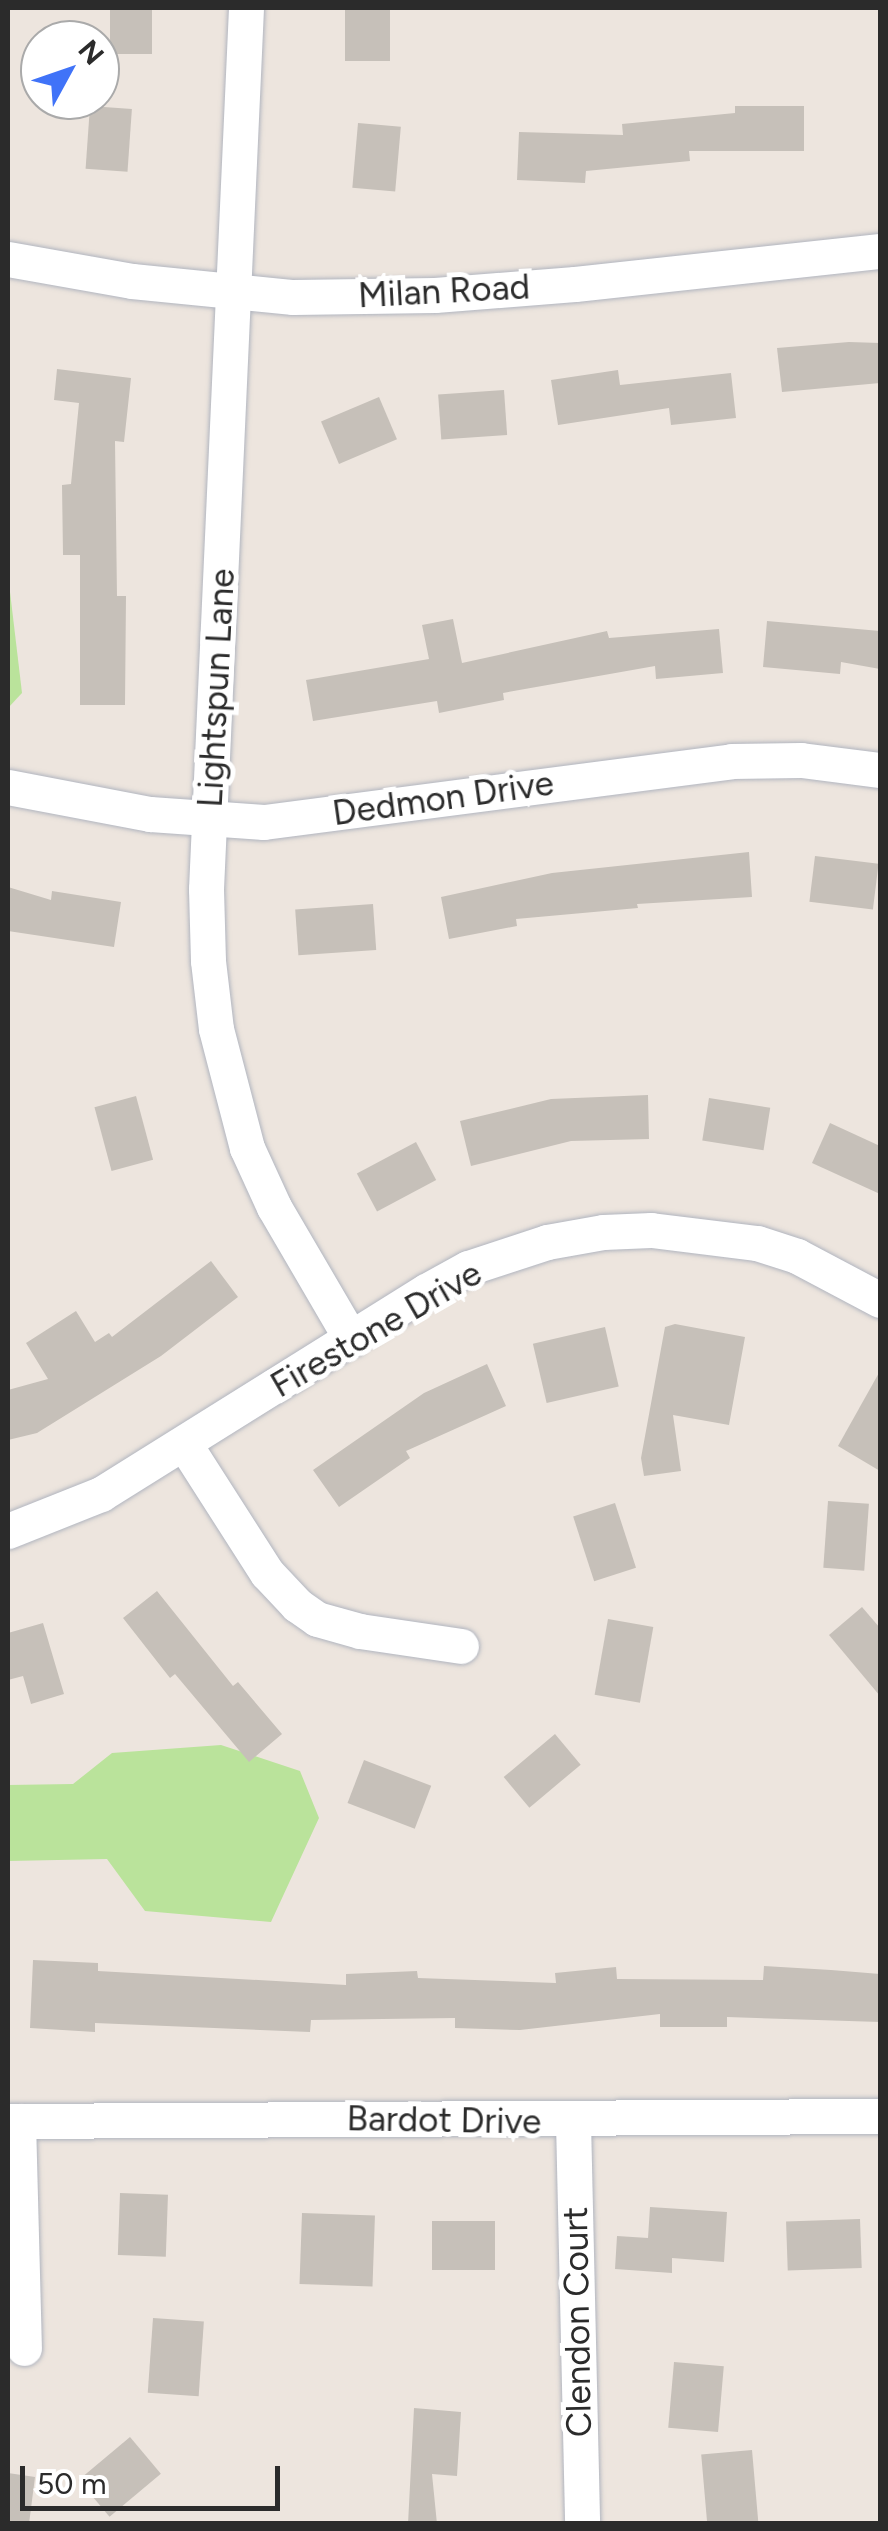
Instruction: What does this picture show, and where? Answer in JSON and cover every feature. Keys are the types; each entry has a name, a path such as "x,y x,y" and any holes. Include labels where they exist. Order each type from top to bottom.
{"street":[{"name":"Lightspun Lane","path":"246,8 210,821 208,961 216,1028 234,1108 274,1208 351,1338"},
{"name":"Milan Road","path":"8,259 232,293 292,297 436,295 880,251"},
{"name":"Dedmon Drive","path":"8,787 210,821 264,822 732,761 801,760 880,770"},
{"name":"Firestone Drive","path":"8,1531 101,1494 468,1268 547,1242 602,1232 652,1230 757,1243 810,1262 880,1300"},
{"path":"184,1444 268,1573 297,1605 317,1619 360,1631 462,1646"},
{"name":"Bardot Drive","path":"13,2121 573,2121 880,2116"},
{"path":"13,2121 24,2348"},
{"name":"Clendon Court","path":"573,2121 582,2524"}],"green space":[{"path":"8,575 22,693 8,708"},
{"path":"221,1745 300,1771 319,1818 271,1922 145,1911 107,1859 8,1861 8,1785 73,1784 112,1753"}],"building":[{"path":"110,8 152,8 152,54 120,54 120,20 110,20"},
{"path":"345,8 390,8 390,61 345,61"},
{"path":"735,106 804,106 804,151 689,151 690,161 586,171 585,183 517,180 519,132 623,135 622,124 735,113"},
{"path":"120,108 132,109 128,172 86,169 89,120 120,120"},
{"path":"358,123 401,127 395,192 352,188"},
{"path":"880,343 880,383 782,392 777,348"},
{"path":"57,369 131,378 124,442 115,441 117,596 126,596 125,705 80,705 80,555 63,555 62,485 71,484 79,403 54,400"},
{"path":"618,370 620,385 731,373 736,418 671,425 669,408 558,425 551,380"},
{"path":"504,390 507,435 441,439 438,395"},
{"path":"379,397 397,439 339,464 321,422"},
{"path":"453,619 462,663 607,631 609,638 719,629 723,673 656,679 655,666 503,693 504,700 439,713 437,701 313,721 306,680 429,659 422,625"},
{"path":"767,621 880,631 880,669 841,662 840,674 763,667"},
{"path":"749,852 752,897 637,904 638,908 516,919 517,926 449,939 441,897 552,873"},
{"path":"815,856 879,864 873,909 809,902"},
{"path":"8,887 51,900 52,891 121,902 114,947 8,931"},
{"path":"373,904 376,950 298,955 295,909"},
{"path":"648,1095 649,1139 571,1141 471,1166 460,1121 551,1099"},
{"path":"136,1096 153,1160 112,1171 94,1107"},
{"path":"709,1098 770,1108 764,1150 702,1140"},
{"path":"830,1123 880,1146 880,1194 812,1163"},
{"path":"416,1142 436,1180 377,1211 357,1173"},
{"path":"211,1261 238,1297 161,1356 37,1433 8,1440 8,1390 48,1379 26,1343 76,1311 95,1342 109,1333 112,1337"},
{"path":"675,1324 745,1337 729,1425 673,1415 681,1471 644,1476 641,1458 665,1327"},
{"path":"605,1327 619,1386 547,1403 533,1344"},
{"path":"487,1364 506,1406 406,1451 410,1458 339,1507 313,1470 424,1393"},
{"path":"880,1371 880,1471 838,1446"},
{"path":"828,1501 869,1504 864,1571 823,1568"},
{"path":"615,1503 636,1568 594,1581 573,1517"},
{"path":"157,1591 233,1686 238,1682 282,1734 249,1762 175,1674 170,1678 123,1618"},
{"path":"862,1607 880,1628 880,1696 829,1635"},
{"path":"608,1619 653,1627 640,1703 595,1695"},
{"path":"43,1623 64,1694 31,1704 23,1676 8,1680 8,1633"},
{"path":"555,1734 581,1765 529,1808 504,1777"},
{"path":"364,1760 431,1786 415,1829 348,1803"},
{"path":"33,1960 98,1963 98,1971 346,1985 346,1974 417,1971 418,1978 556,1983 555,1973 616,1967 617,1979 763,1980 764,1966 831,1970 880,1974 880,2022 727,2017 727,2027 660,2027 660,2014 520,2030 455,2028 455,2018 311,2020 310,2032 95,2023 95,2032 30,2028"},
{"path":"120,2193 168,2195 166,2257 118,2255"},
{"path":"650,2207 727,2212 724,2262 672,2258 672,2273 615,2269 617,2236 648,2238"},
{"path":"302,2213 375,2216 372,2287 300,2284"},
{"path":"860,2219 862,2268 788,2271 786,2222"},
{"path":"432,2221 495,2221 495,2270 432,2270"},
{"path":"153,2318 204,2322 199,2396 148,2393"},
{"path":"674,2362 724,2366 718,2432 668,2428"},
{"path":"414,2408 461,2412 457,2476 432,2474 437,2524 408,2524"},
{"path":"130,2437 161,2474 110,2517 79,2480"},
{"path":"752,2450 758,2524 707,2524 701,2454"},
{"path":"8,2473 35,2477 29,2524 8,2524"}]}
